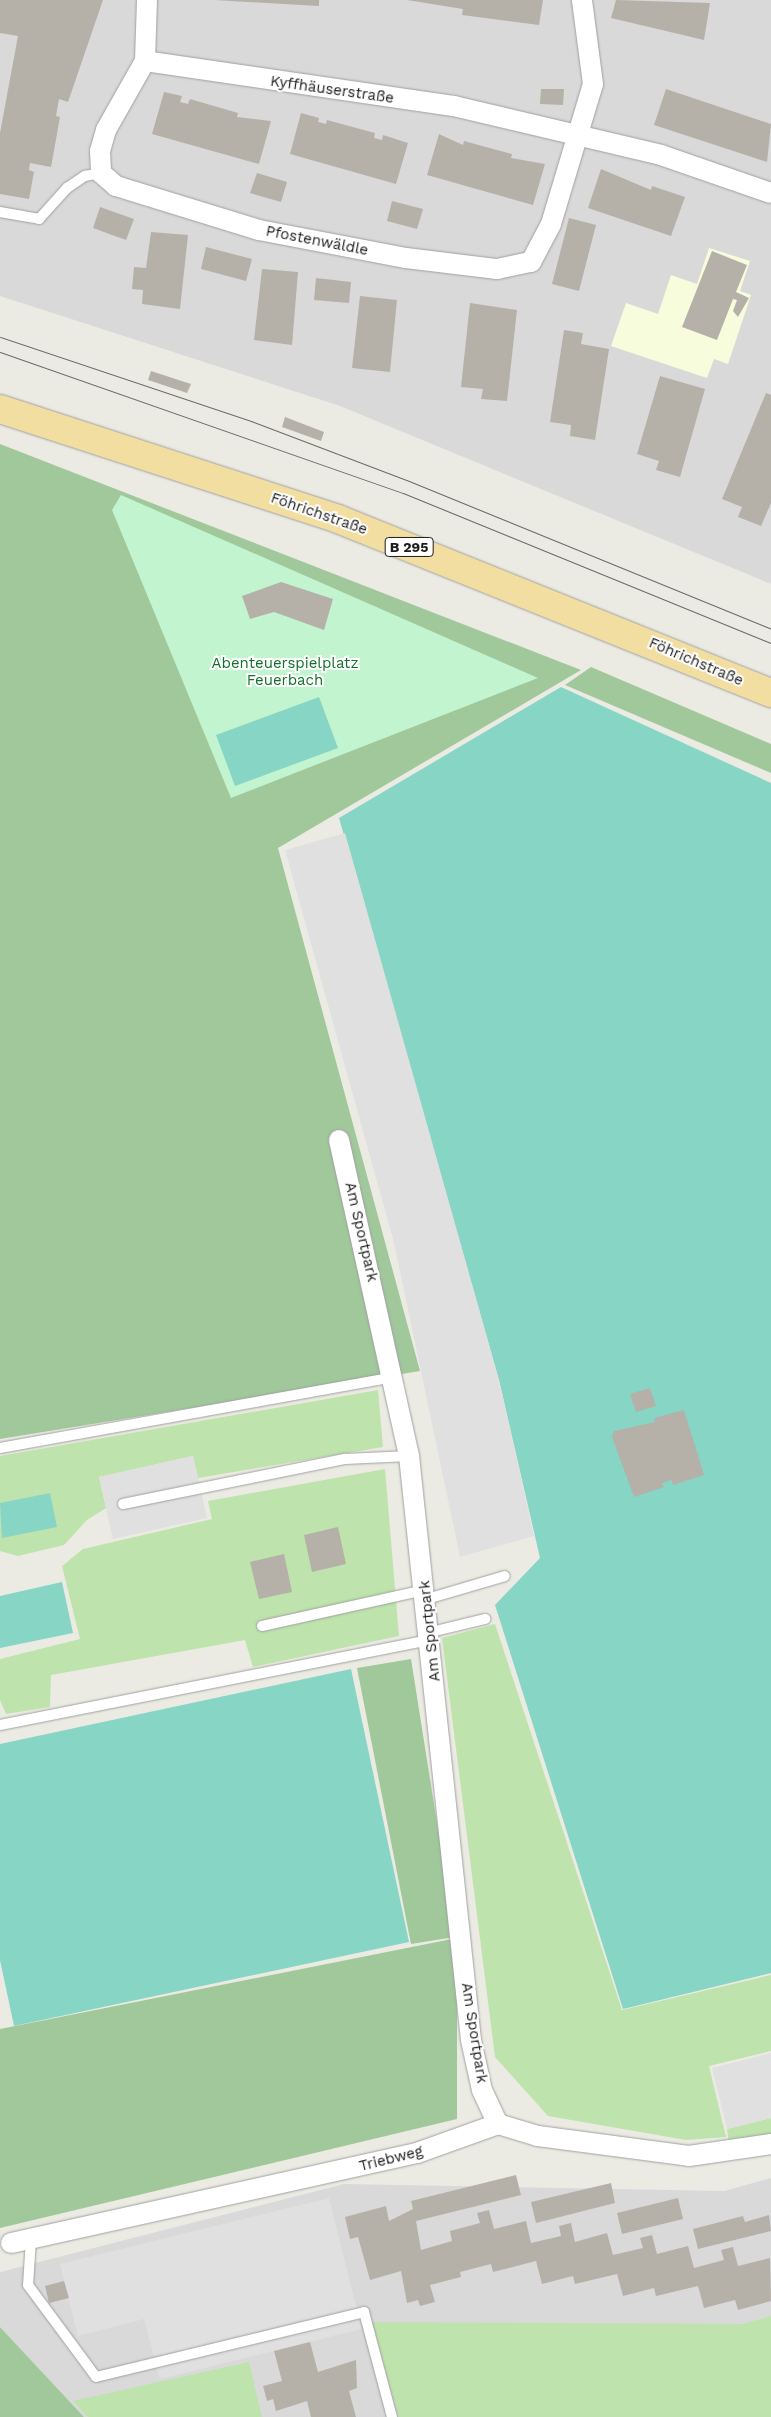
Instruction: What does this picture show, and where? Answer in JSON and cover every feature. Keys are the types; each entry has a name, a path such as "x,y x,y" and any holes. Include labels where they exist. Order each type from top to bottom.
{"main road":[{"name":"Föhrichstraße","path":"0,409 347,523 771,693"}],"street":[{"path":"101,173 100,151 106,130 145,61 147,0"},
{"path":"578,137 593,84 582,0"},
{"name":"Kyffhäuserstraße","path":"145,61 454,106 578,137 661,155 771,193"},
{"name":"Pfostenwäldle","path":"101,173 132,193 259,230 406,258 497,269 531,262 551,224 578,137"},
{"name":"Am Sportpark","path":"340,1140 410,1456 427,1594 471,2040 482,2090 498,2124"},
{"path":"498,2124 538,2136 689,2156 771,2144"},
{"name":"Triebweg","path":"11,2243 417,2153 498,2124"}],"lane":[{"path":"0,212 39,219 67,188 84,176 101,173"},
{"path":"0,1448 394,1377"},
{"path":"123,1504 345,1459 410,1456"},
{"path":"262,1626 427,1594 505,1576"},
{"path":"0,1725 431,1636 485,1619"},
{"path":"31,2239 28,2285 96,2377 364,2312 392,2417"}],"shaded area":[{"path":"0,0 771,0 771,584 340,406 0,296"},
{"path":"709,248 750,261 740,291 751,295 728,364 714,359 707,378 611,346 626,303 658,314 671,275 697,284"},
{"path":"561,687 771,783 771,1973 623,2009 495,1605 540,1558 499,1380 339,818"},
{"path":"319,697 338,748 235,786 216,735"},
{"path":"345,833 499,1380 534,1536 460,1557 394,1243 285,850"},
{"path":"193,1456 207,1518 113,1539 99,1477"},
{"path":"50,1493 57,1527 2,1538 0,1503"},
{"path":"62,1582 73,1633 0,1648 0,1596"},
{"path":"351,1669 409,1942 14,2026 0,1960 0,1744"},
{"path":"771,2053 771,2118 727,2129 712,2068"},
{"path":"771,2178 771,2417 84,2417 0,2327 0,2272 344,2184 724,2191"},
{"path":"329,2198 362,2329 160,2379 144,2319 78,2336 60,2264"}],"green space":[{"path":"0,444 581,670 278,848 420,1371 0,1439"},
{"name":"Abenteuerspielplatz Feuerbach","path":"121,495 538,678 231,798 112,510"},
{"path":"591,667 771,744 771,773 565,685"},
{"path":"378,1390 383,1447 198,1478 193,1456 99,1477 106,1508 87,1520 64,1545 18,1556 0,1551 0,1456"},
{"path":"385,1469 399,1636 253,1667 245,1640 51,1675 50,1707 6,1714 0,1700 0,1659 80,1639 62,1566 83,1549 212,1519 208,1501"},
{"path":"495,1624 622,2010 771,1975 771,2051 709,2066 726,2137 686,2140 548,2116 495,2057 442,1638"},
{"path":"411,1659 455,1937 411,1944 357,1668"},
{"path":"457,1938 457,2119 0,2228 0,2029"},
{"path":"771,2118 771,2135 729,2144 727,2129"},
{"path":"771,2316 771,2417 399,2417 372,2322 743,2324"},
{"path":"0,2327 84,2417 0,2417"},
{"path":"249,2362 262,2417 88,2417 73,2401"}],"building":[{"path":"0,0 103,0 68,102 59,99 56,116 60,117 51,167 30,163 29,170 34,172 29,199 0,194 0,133 18,36 0,33"},
{"path":"214,0 319,0 319,6"},
{"path":"407,0 543,0 539,25 462,15 463,9"},
{"path":"616,0 710,3 704,40 611,18"},
{"path":"541,89 564,89 563,105 540,104"},
{"path":"666,89 771,124 767,162 654,125"},
{"path":"164,92 182,96 180,102 188,104 190,99 238,113 237,117 271,121 259,164 152,134"},
{"path":"301,113 319,118 318,122 326,124 327,120 375,133 374,138 382,140 383,135 408,143 396,184 290,154"},
{"path":"439,134 463,145 464,141 512,154 511,158 545,164 533,205 427,175"},
{"path":"601,169 651,190 652,186 685,197 671,236 588,208"},
{"path":"257,173 287,182 281,202 250,193"},
{"path":"392,201 423,209 417,229 387,221"},
{"path":"100,207 134,219 126,240 93,228"},
{"path":"569,218 596,225 579,291 552,284"},
{"path":"151,232 188,235 180,309 142,304 143,290 132,289 134,267 146,268"},
{"path":"206,247 252,259 246,281 201,269"},
{"path":"712,251 747,265 736,292 749,298 738,317 733,311 737,300 733,299 717,340 682,327"},
{"path":"262,269 298,272 292,345 254,340"},
{"path":"316,278 351,282 349,303 314,300"},
{"path":"360,296 397,300 390,372 352,368"},
{"path":"470,303 517,310 507,401 481,399 483,389 461,387"},
{"path":"564,330 583,333 581,344 609,349 595,440 570,436 571,425 550,422"},
{"path":"151,371 191,384 187,393 148,380"},
{"path":"660,376 705,389 680,477 656,470 659,461 637,454"},
{"path":"766,393 771,395 771,503 761,526 738,517 742,507 722,499"},
{"path":"285,417 324,432 321,441 282,427"},
{"path":"281,582 333,599 324,630 274,612 250,619 242,596"},
{"path":"650,1388 656,1406 636,1412 630,1394"},
{"path":"684,1410 704,1475 673,1485 672,1480 662,1483 664,1487 634,1497 612,1437 614,1431 655,1422 654,1418"},
{"path":"338,1527 346,1564 312,1572 304,1535"},
{"path":"284,1554 292,1592 259,1599 250,1562"},
{"path":"516,2175 521,2195 416,2221 421,2250 452,2241 450,2231 480,2223 477,2213 489,2210 494,2229 526,2221 531,2243 561,2236 559,2226 571,2223 575,2242 607,2233 613,2255 643,2248 640,2238 652,2235 657,2254 688,2246 694,2268 724,2260 721,2250 733,2247 738,2266 770,2258 771,2301 738,2310 735,2300 704,2308 698,2286 656,2296 654,2288 623,2296 617,2274 575,2284 573,2276 542,2284 536,2261 493,2272 491,2264 460,2272 461,2277 430,2285 435,2302 420,2306 418,2300 407,2303 401,2271 370,2280 358,2237 350,2239 345,2217 386,2206 389,2221 413,2209 411,2201"},
{"path":"611,2183 615,2203 536,2223 531,2202"},
{"path":"678,2198 683,2219 622,2234 617,2213"},
{"path":"769,2215 771,2231 698,2249 693,2229 743,2216 745,2222"},
{"path":"64,2281 69,2298 49,2303 45,2286"},
{"path":"310,2342 318,2372 356,2360 357,2388 349,2391 356,2417 311,2417 307,2401 276,2411 273,2399 267,2401 263,2386 282,2381 274,2351"}],"tram line":[{"path":"0,337 251,421 409,481 771,629"},
{"path":"0,352 403,493 771,643"}]}
